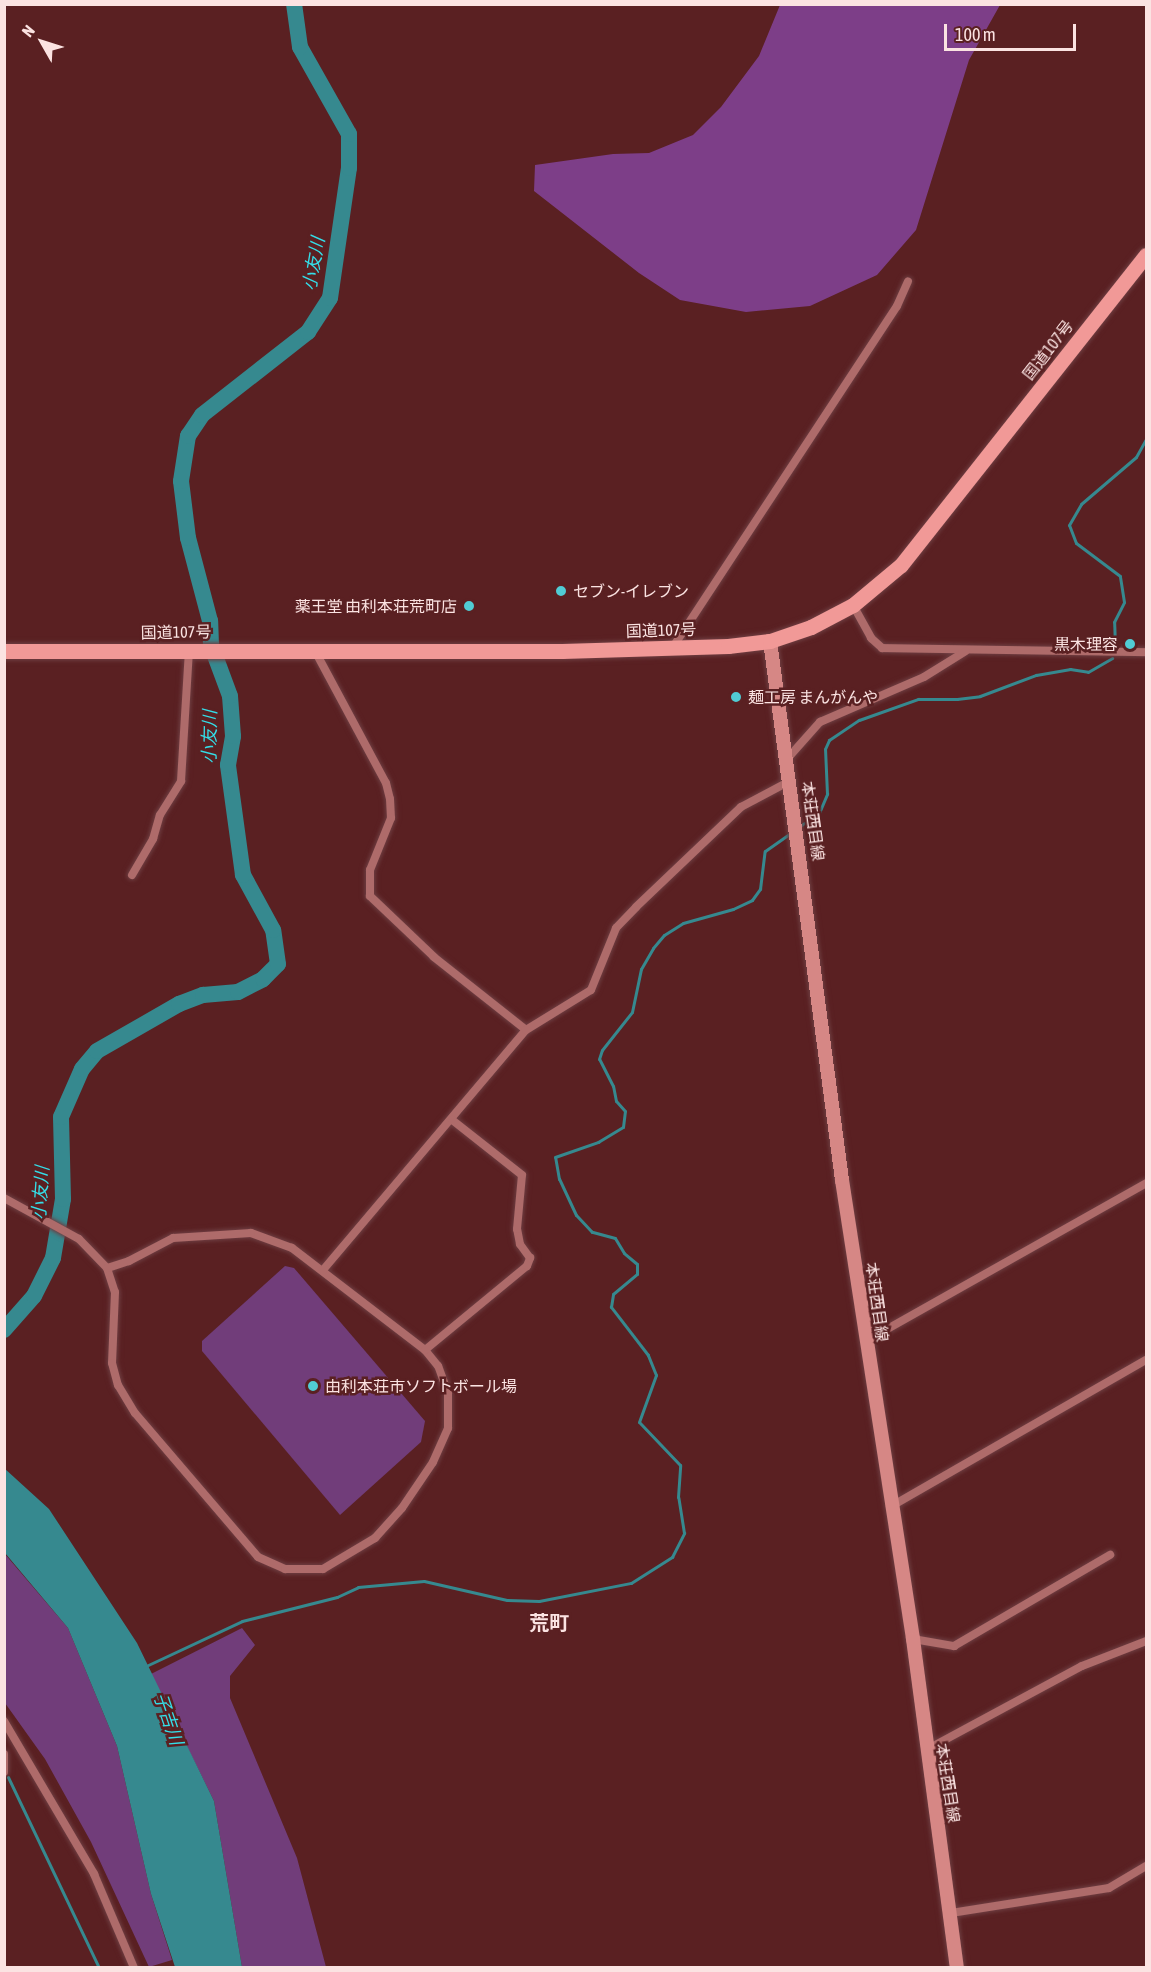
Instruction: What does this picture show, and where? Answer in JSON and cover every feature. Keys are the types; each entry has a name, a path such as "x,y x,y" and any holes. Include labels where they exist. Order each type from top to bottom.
{"highway":[{"name":"国道107号","path":"4,651 313,648 562,651 770,641 811,627 853,605 901,565 1146,255"}],"main road":[{"name":"本荘西目線","path":"770,641 797,828 819,1017 890,1507 913,1639 926,1750 951,1913 957,1968"}],"street":[{"path":"673,647 897,306 908,281"},
{"path":"853,605 871,638 882,648 1146,652"},
{"path":"313,648 386,783 391,818 370,870 370,896 434,957 526,1030"},
{"path":"132,875 153,839 160,815 181,780 195,650"},
{"path":"787,759 820,722 924,677 966,651"},
{"path":"323,1270 526,1030 591,990 616,928 741,807 790,781"},
{"path":"425,1350 470,1309 527,1266 530,1258 520,1244 517,1229 522,1175 452,1120"},
{"path":"866,1341 1146,1183"},
{"path":"4,1198 79,1239 107,1268 115,1292 112,1363 118,1385 135,1413 226,1524 258,1557 285,1569 323,1569 375,1538 402,1508 433,1462 447,1428 450,1409 443,1377 425,1350 292,1248 251,1233 173,1238 129,1262 107,1268"},
{"path":"890,1507 1146,1360"},
{"path":"913,1639 954,1646 1110,1555"},
{"path":"926,1750 1082,1666 1146,1641"},
{"path":"4,1721 94,1874 134,1968"},
{"path":"4,1754 4,1772"},
{"path":"951,1913 1109,1888 1146,1866"}],"shaded area":[{"path":"780,5 1000,5 969,60 916,230 877,275 810,306 746,312 680,300 639,273 534,191 535,165 613,154 649,153 693,135 721,107 759,56"},
{"name":"由利本荘市ソフトボール場","path":"285,1266 294,1268 425,1421 421,1442 340,1515 202,1351 202,1341"},
{"path":"4,1553 68,1628 117,1746 151,1894 172,1960 149,1967 91,1842 45,1759 5,1703"},
{"path":"242,1628 255,1645 230,1676 230,1698 297,1858 326,1967 242,1967 214,1801 151,1674"}],"water":[{"name":"子吉川","path":"4,1468 49,1509 137,1643 214,1801 242,1967 175,1967 151,1894 117,1746 68,1628 5,1553"}],"waterway":[{"name":"小友川","path":"4,1330 34,1296 53,1258 63,1199 61,1117 82,1069 97,1051 179,1004 203,995 238,992 263,979 278,964 273,930 243,875 228,765 233,736 230,696 211,645 210,621 188,538 181,481 188,436 202,415 308,332 330,298 349,168 349,134 300,47 294,4"},
{"path":"1115,646 1114,622 1124,602 1120,576 1076,543 1069,525 1081,504 1136,457 1146,439"},
{"path":"800,826 819,813 827,794 825,749 829,740 859,720 918,699 957,699 980,696 1036,675 1070,669 1088,672 1112,658"},
{"path":"146,1666 242,1621 337,1597 358,1587 424,1581 507,1600 539,1601 631,1583 672,1557 684,1533 678,1497 680,1465 639,1422 656,1375 648,1355 611,1307 613,1294 637,1274 637,1264 624,1253 615,1238 592,1232 576,1215 559,1179 555,1157 598,1142 623,1127 625,1111 616,1101 613,1086 599,1059 602,1050 632,1012 641,969 653,948 664,935 683,923 733,909 752,900 760,889 765,851 792,832"},
{"path":"8,1777 99,1968"}],"place":[{"name":"セブン-イレブン","path":"561,591"},
{"name":"薬王堂 由利本荘荒町店","path":"469,606"},
{"name":"黒木理容","path":"1130,644"},
{"name":"麺工房 まんがんや","path":"736,697"},
{"name":"由利本荘市ソフトボール場","path":"313,1386"}],"district":[{"name":"荒町","path":"549,1622"}]}
